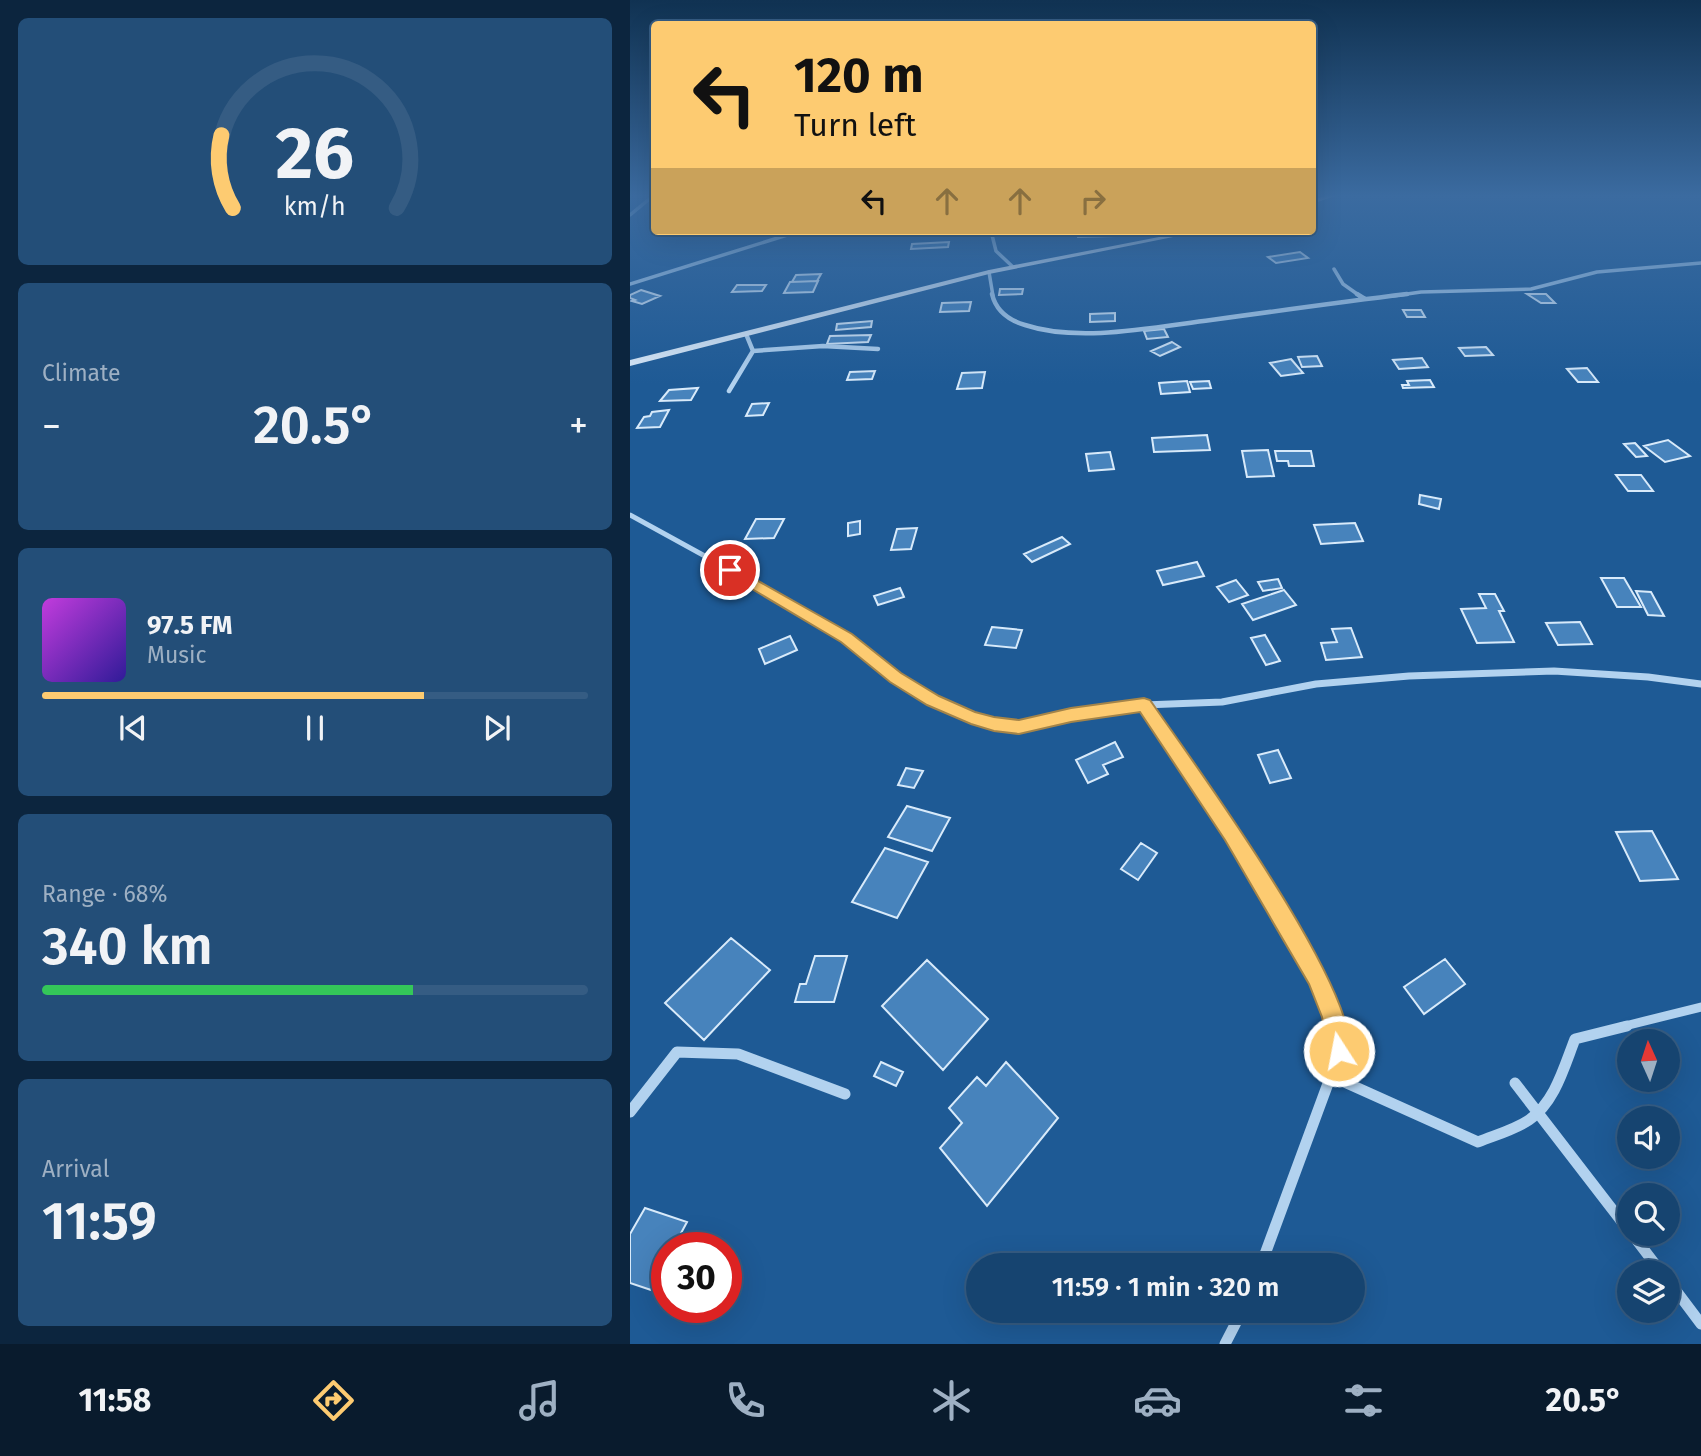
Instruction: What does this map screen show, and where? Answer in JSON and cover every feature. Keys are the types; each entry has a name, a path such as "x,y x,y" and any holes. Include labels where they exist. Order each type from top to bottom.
{"main road":[{"path":"630,362 989,272 1056,259"}],"street":[{"path":"630,284 711,259"},
{"path":"1004,259 1013,267"},
{"path":"989,272 997,307 1005,316 1020,324 1057,330 1139,329 1303,305 1474,288 1531,289 1597,272 1701,263"},
{"path":"1334,269 1343,284 1366,299"},
{"path":"746,334 753,351"},
{"path":"753,351 823,346 878,349"},
{"path":"729,391 753,351"},
{"path":"630,516 708,557 847,638 895,677 933,700 994,724 1019,727 1071,715 1144,705 1222,702 1316,684 1492,672 1567,671 1701,684"},
{"path":"1144,705 1232,834 1318,977 1333,1017 1339,1051 1265,1253"},
{"path":"1331,1076 1478,1142 1529,1121 1538,1113 1548,1102 1575,1039 1701,1007"},
{"path":"630,1112 677,1052 738,1054 845,1094"},
{"path":"1515,1083 1617,1215"},
{"path":"1641,1246 1652,1260"},
{"path":"1680,1296 1701,1324"},
{"path":"1224,1344 1235,1323"}],"building":[{"path":"1270,259 1303,259 1276,263"},
{"path":"821,274 817,281 792,282 796,275"},
{"path":"818,281 813,292 784,293 790,282"},
{"path":"737,285 766,285 762,291 732,292"},
{"path":"1000,289 1023,289 1022,294 999,295"},
{"path":"641,290 660,296 642,304 632,301 635,300 630,298 630,295"},
{"path":"1527,294 1546,294 1555,303 1541,303"},
{"path":"971,302 969,311 940,312 942,303"},
{"path":"1403,310 1421,310 1425,317 1407,317"},
{"path":"1115,313 1115,321 1090,322 1090,314"},
{"path":"872,321 871,327 836,330 837,324"},
{"path":"1164,329 1168,337 1147,339 1144,331"},
{"path":"871,335 868,342 827,344 830,336"},
{"path":"1172,342 1180,347 1160,356 1151,351"},
{"path":"1486,347 1493,355 1465,356 1459,348"},
{"path":"1317,356 1322,366 1302,367 1298,357"},
{"path":"1422,358 1428,367 1399,369 1393,360"},
{"path":"1291,359 1303,373 1281,376 1270,363"},
{"path":"1587,368 1598,382 1578,382 1567,369"},
{"path":"875,371 872,379 847,380 850,372"},
{"path":"985,372 982,388 957,389 962,373"},
{"path":"1430,380 1434,387 1403,388 1402,385 1409,385 1407,381"},
{"path":"1187,381 1190,392 1161,394 1159,383"},
{"path":"1209,381 1211,388 1193,389 1190,382"},
{"path":"698,388 691,400 660,401 669,390"},
{"path":"769,403 763,415 746,416 752,404"},
{"path":"669,410 660,427 637,428 644,417 650,416 652,412"},
{"path":"1207,435 1210,450 1154,452 1152,438"},
{"path":"1668,440 1690,456 1665,462 1644,446"},
{"path":"1635,443 1647,456 1636,457 1624,444"},
{"path":"1268,450 1274,476 1247,477 1242,451"},
{"path":"1275,451 1311,451 1314,466 1289,466 1288,461 1277,461"},
{"path":"1110,452 1114,469 1089,471 1086,454"},
{"path":"1616,475 1641,475 1653,491 1628,491"},
{"path":"1420,495 1441,499 1439,509 1419,504"},
{"path":"756,519 784,519 774,538 745,539"},
{"path":"860,521 860,534 848,536 848,523"},
{"path":"1355,523 1363,541 1321,544 1314,525"},
{"path":"917,528 911,549 891,550 897,529"},
{"path":"1062,537 1070,544 1032,562 1024,554"},
{"path":"1197,562 1204,576 1163,585 1157,571"},
{"path":"1601,578 1624,578 1641,607 1617,607"},
{"path":"1278,579 1282,588 1263,591 1258,582"},
{"path":"1236,580 1248,595 1229,602 1217,587"},
{"path":"900,588 904,597 878,605 874,596"},
{"path":"1284,590 1296,605 1253,620 1242,604"},
{"path":"1636,591 1651,592 1664,616 1648,615"},
{"path":"1479,594 1495,594 1504,611 1499,611 1514,642 1477,643 1461,609 1486,608"},
{"path":"1580,622 1592,644 1558,645 1546,623"},
{"path":"992,627 1022,630 1016,648 985,645"},
{"path":"1351,628 1362,657 1326,660 1321,643 1337,642 1332,629"},
{"path":"1265,635 1280,661 1266,665 1251,638"},
{"path":"790,636 797,650 765,664 759,649"},
{"path":"1115,742 1123,757 1103,765 1108,774 1088,783 1076,760"},
{"path":"1278,750 1291,778 1270,783 1258,755"},
{"path":"906,768 923,771 914,788 898,785"},
{"path":"907,806 950,818 932,851 888,837"},
{"path":"1652,831 1678,879 1640,881 1616,832"},
{"path":"1141,843 1157,853 1138,880 1121,869"},
{"path":"885,848 928,862 897,918 852,902"},
{"path":"731,938 770,970 704,1040 665,1003"},
{"path":"815,956 847,956 834,1002 795,1002 800,984 806,984"},
{"path":"1445,959 1465,984 1424,1014 1404,987"},
{"path":"927,960 988,1019 943,1070 882,1006"},
{"path":"881,1062 903,1072 896,1086 874,1076"},
{"path":"1006,1062 1058,1118 987,1206 940,1148 962,1123 949,1108 977,1077 986,1086"},
{"path":"645,1208 687,1222 682,1232 651,1232 651,1290 630,1283 630,1234"}],"route":[{"path":"730,570 847,638 895,677 933,700 971,717 994,724 1019,727 1071,715 1144,705 1232,834 1318,977 1333,1017 1339,1051"}]}
